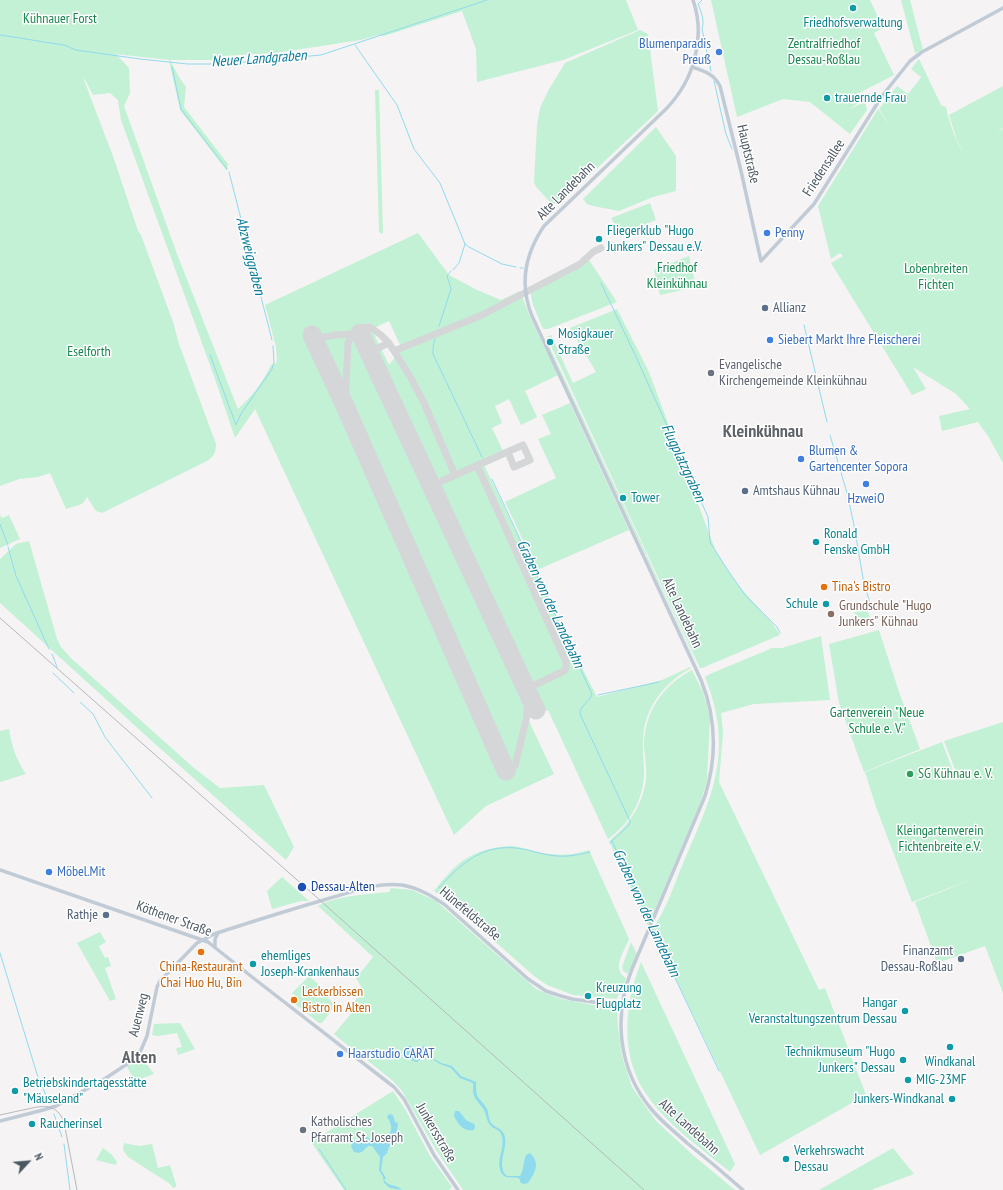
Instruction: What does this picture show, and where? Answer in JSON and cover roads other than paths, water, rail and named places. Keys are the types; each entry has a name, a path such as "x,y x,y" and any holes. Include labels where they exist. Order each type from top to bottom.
{"main road":[{"name":"Alte Landebahn","path":"693,0 698,30 697,50 685,84 672,102 544,226 530,251 526,265 525,280 527,300 532,316 698,674 706,695 713,734 714,751 708,788 627,982 622,1006 621,1028 624,1053 632,1079 642,1097 664,1122 743,1190"},
{"name":"Friedensallee","path":"762,261 814,204 882,96 916,56 1003,8"},
{"name":"Hauptstraße","path":"692,67 709,73 715,78 720,86 762,261"},
{"name":"Köthener Straße","path":"0,870 191,937 202,939 215,947 256,981 394,1087"},
{"name":"Hünefeldstraße","path":"202,939 359,889 377,885 401,885 424,892 446,905 528,979 546,991 572,999 622,1006"},
{"path":"215,947 215,939 218,933"},
{"name":"Auenweg","path":"0,1120 56,1106 104,1080 130,1062 141,1050 147,1036 158,983 184,955 202,939"},
{"name":"Junkersstraße","path":"394,1087 404,1099 434,1155 458,1190"}],"water":[{"path":"408,1046 412,1046 417,1050 424,1046 427,1048 429,1056 441,1063 452,1066 461,1076 476,1082 476,1093 487,1109 489,1119 504,1134 505,1144 502,1167 504,1173 507,1176 520,1176 526,1155 530,1153 535,1161 536,1168 528,1183 521,1183 519,1178 503,1176 499,1164 503,1144 501,1134 489,1123 484,1110 474,1095 473,1083 460,1078 451,1068 440,1064 426,1055 417,1062 413,1061 405,1053"},
{"path":"455,1111 459,1111 466,1120 474,1124 474,1130 467,1130 461,1127 454,1116"},
{"path":"389,1114 393,1115 395,1122 398,1123 397,1132 399,1139 397,1142 392,1143 387,1153 383,1157 381,1170 386,1178 384,1180 386,1182 402,1190 390,1188 384,1183 383,1177 379,1170 380,1157 372,1146 368,1146 359,1153 354,1152 351,1146 353,1142 364,1134 372,1141 383,1141 391,1131 391,1125 387,1117"}],"waterway":[{"name":"Neuer Landgraben","path":"0,35 64,45 76,50 140,59 188,64 223,64 321,55 487,0"},
{"path":"702,0 698,4 702,16 702,29 711,71"},
{"name":"Flugplatzgraben","path":"355,45 397,105 414,149 440,183 465,244 502,264 516,267"},
{"name":"Abzweiggraben","path":"172,67 181,109 227,169"},
{"path":"714,81 726,134 732,149"},
{"name":"Abzweiggraben","path":"229,172 272,340"},
{"name":"Graben von der Landebahn","path":"453,270 459,263 465,244"},
{"name":"Graben von der Landebahn","path":"439,326 451,289 447,276 451,271"},
{"name":"Flugplatzgraben","path":"601,283 708,517 710,542 745,595 777,627 780,633"},
{"path":"804,325 827,422"},
{"name":"Graben von der Landebahn","path":"435,339 433,354 482,457"},
{"name":"Abzweiggraben","path":"210,355 236,425 241,414 272,369 274,362 273,346"},
{"path":"830,435 847,493 864,584 871,606"},
{"name":"Graben von der Landebahn","path":"492,479 592,694 580,711 580,714 630,821 630,824 610,843"},
{"path":"0,524 8,545"},
{"path":"8,547 16,576 49,649"},
{"path":"52,654 57,667"},
{"path":"53,673 74,693"},
{"path":"598,695 659,682"},
{"path":"80,702 93,714 105,737 152,798"},
{"name":"Graben von der Landebahn","path":"612,841 650,924"},
{"path":"439,888 466,862 486,851 497,848 523,849 562,856 590,852"},
{"name":"Graben von der Landebahn","path":"651,927 719,1071"},
{"path":"0,953 37,1074 49,1103"},
{"path":"54,1114 62,1137"},
{"path":"64,1144 70,1190"},
{"path":"319,1149 346,1190"}],"tram line":[{"path":"0,1115 39,1107 49,1107 58,1112 64,1122 77,1190"}],"railway":[{"path":"0,618 313,894 644,1190"}],"place":[{"name":"Friedhofsverwaltung","path":"853,8"},
{"name":"Blumenparadis Preuß","path":"719,52"},
{"name":"trauernde Frau","path":"827,98"},
{"name":"Penny","path":"767,233"},
{"name":"Fliegerklub \"Hugo Junkers\" Dessau e.V.","path":"599,239"},
{"name":"Allianz","path":"765,308"},
{"name":"Siebert Markt Ihre Fleischerei","path":"770,340"},
{"name":"Mosigkauer Straße","path":"550,342"},
{"name":"Evangelische Kirchengemeinde Kleinkühnau","path":"711,373"},
{"name":"Blumen & Gartencenter Sopora","path":"801,459"},
{"name":"HzweiO","path":"866,484"},
{"name":"Amtshaus Kühnau","path":"745,491"},
{"name":"Tower","path":"623,498"},
{"name":"Ronald Fenske GmbH","path":"816,542"},
{"name":"Tina's Bistro","path":"824,587"},
{"name":"Schule","path":"826,604"},
{"name":"Grundschule \"Hugo Junkers\" Kühnau","path":"831,614"},
{"name":"SG Kühnau e. V.","path":"910,774"},
{"name":"Möbel.Mit","path":"49,872"},
{"name":"Dessau-Alten","path":"302,887"},
{"name":"Rathje","path":"106,915"},
{"name":"China-Restaurant Chai Huo Hu, Bin","path":"201,952"},
{"name":"Finanzamt Dessau-Roßlau","path":"961,959"},
{"name":"ehemliges Joseph-Krankenhaus","path":"253,964"},
{"name":"Kreuzung Flugplatz","path":"588,996"},
{"name":"Leckerbissen Bistro in Alten","path":"294,1000"},
{"name":"Hangar Veranstaltungszentrum Dessau","path":"905,1011"},
{"name":"Windkanal","path":"950,1047"},
{"name":"Haarstudio CARAT","path":"340,1054"},
{"name":"Technikmuseum \"Hugo Junkers\" Dessau","path":"903,1060"},
{"name":"MIG-23MF","path":"908,1080"},
{"name":"Betriebskindertagesstätte \"Mäuseland\"","path":"15,1091"},
{"name":"Junkers-Windkanal","path":"952,1099"},
{"name":"Raucherinsel","path":"32,1124"},
{"name":"Katholisches Pfarramt St. Joseph","path":"303,1130"},
{"name":"Verkehrswacht Dessau","path":"786,1159"}],"district":[{"name":"Kleinkühnau","path":"763,432"},
{"name":"Alten","path":"139,1058"}],"park label":[{"name":"Kühnauer Forst","path":"60,19"},
{"name":"Zentralfriedhof Dessau-Roßlau","path":"824,52"},
{"name":"Friedhof Kleinkühnau","path":"677,276"},
{"name":"Lobenbreiten Fichten","path":"936,278"},
{"name":"Eselforth","path":"89,352"},
{"name":"Gartenverein \"Neue Schule e. V.\"","path":"877,722"},
{"name":"Kleingartenverein Fichtenbreite e.V.","path":"940,840"}]}
